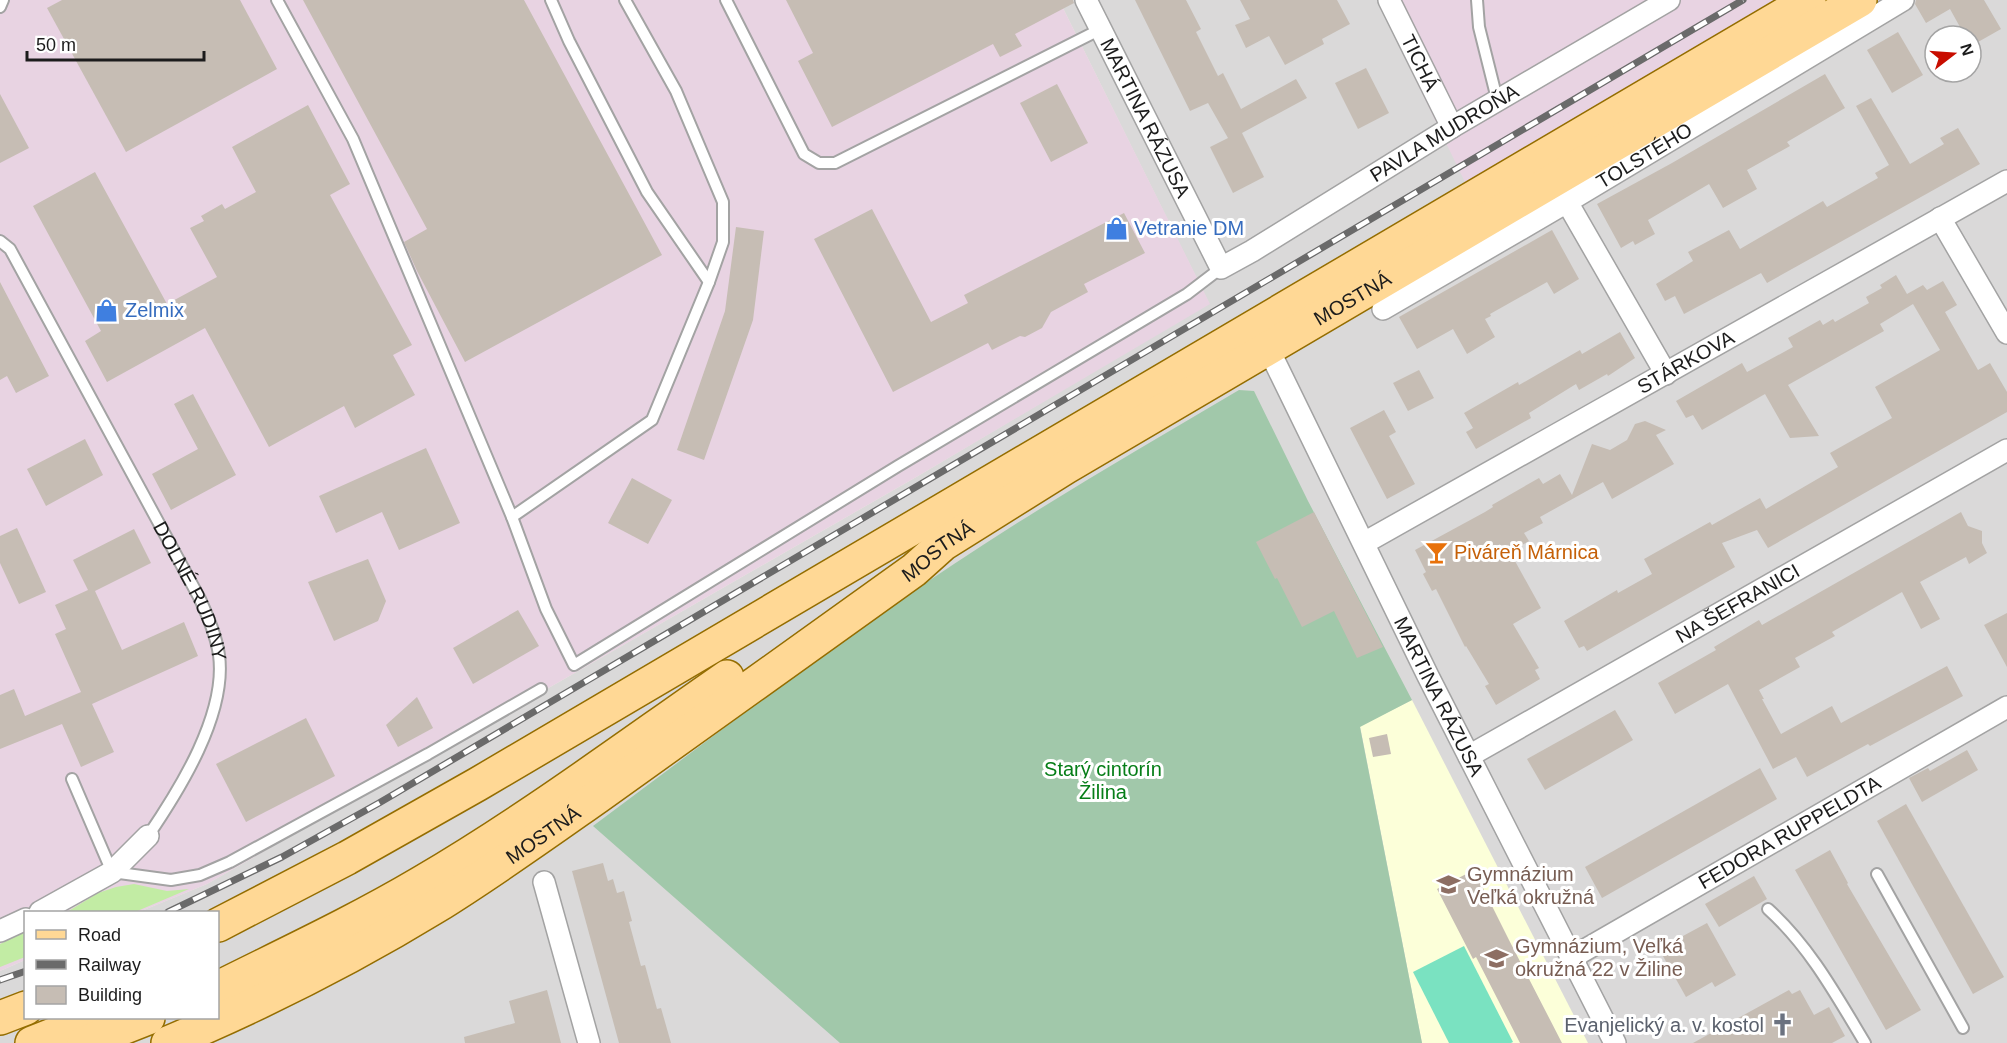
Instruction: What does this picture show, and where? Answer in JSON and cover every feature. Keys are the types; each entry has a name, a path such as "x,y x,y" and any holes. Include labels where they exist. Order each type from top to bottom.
{"main road":[{"path":"1717,70 1809,0"},
{"path":"1717,70 1860,0"},
{"name":"MOSTNÁ","path":"168,1043 294,986 361,951 436,906 531,844 690,731 914,570 943,544 1066,467 1268,348 1717,70"},
{"name":"MOSTNÁ","path":"219,924 347,858 1717,70"},
{"path":"219,988 344,926 420,884 516,824 789,634 904,558 943,544"},
{"path":"219,965 365,890 522,797 572,763 630,696"},
{"path":"0,1018 24,1009"},
{"path":"32,1043 91,1019"},
{"path":"84,1043 143,1019"}],"street":[{"name":"MARTINA RÁZUSA","path":"1086,0 1221,268"},
{"name":"TICHÁ","path":"1389,0 1452,127"},
{"name":"PAVLA MUDROŇA","path":"1221,268 1497,99 1669,0"},
{"name":"TOLSTÉHO","path":"1383,309 1567,202 1903,0"},
{"name":"STÁRKOVA","path":"1364,543 2007,181"},
{"path":"1567,202 1666,374"},
{"path":"1940,218 2007,333"},
{"name":"MARTINA RÁZUSA","path":"1268,348 1428,676 1615,1043"},
{"name":"NA ŠEFRANICI","path":"1469,756 2007,450"},
{"name":"FEDORA RUPPELDTA","path":"1571,958 2007,707"},
{"name":"DOLNÉ RUDINY","path":"42,911 112,872 148,836"},
{"path":"544,882 589,1043"},
{"path":"0,931 24,920"}],"lane":[{"path":"0,7 3,0"},
{"path":"277,0 353,139 512,516 546,609 574,665 898,466 1187,294 1221,268"},
{"path":"551,0 569,41 647,192 709,282"},
{"path":"512,516 652,420 709,282 723,242 723,202 676,91 625,0"},
{"path":"726,0 804,154 819,163 836,163 1101,29"},
{"path":"1477,0 1479,27 1497,99"},
{"name":"DOLNÉ RUDINY","path":"0,241 10,249 200,599 212,627 219,657 218,687 213,714 191,765 148,836"},
{"path":"72,779 112,872 171,880 200,875 230,862 407,766 541,689"},
{"path":"1877,874 1963,1028"},
{"path":"1768,909 1790,929 1823,973 1865,1043"}],"shaded area":[{"path":"0,0 1059,0 1210,304 918,476 207,884 141,911 24,911 24,960 0,971"},
{"path":"1059,0 1377,0 1491,234 1881,0 2007,0 2007,1043 0,1043 0,971 24,960 24,1019 219,1019 219,911 141,911 207,884 918,476 1209,303"},
{"path":"1377,0 1881,0 1490,234"},
{"name":"Gymnázium Veľká okružná","path":"1412,700 1588,1043 1422,1043 1360,726"}],"green space":[{"name":"Starý cintorín Žilina","path":"1239,390 1254,391 1308,501 1412,700 1360,727 1422,1043 840,1043 593,826 785,682 933,578 1046,505"},
{"path":"134,884 167,891 189,889 137,911 69,911 98,893"},
{"path":"24,932 24,957 0,967 0,944"},
{"path":"1464,946 1513,1042 1511,1043 1449,1043 1413,972"}],"building":[{"path":"62,0 240,0 277,69 126,152 47,8"},
{"path":"303,0 524,0 662,255 465,362 404,242 427,229"},
{"path":"786,0 1073,0 1074,3 1015,34 1022,46 1000,57 993,44 832,127 798,61 813,53"},
{"path":"1135,0 1186,0 1201,29 1196,32 1218,76 1223,73 1241,109 1296,79 1307,98 1242,133 1264,177 1233,193 1210,147 1228,138 1208,103 1190,111"},
{"path":"1240,0 1337,0 1350,24 1322,39 1324,44 1285,65 1269,36 1246,48 1235,25 1250,19"},
{"path":"1916,0 1984,0 2001,29 1983,39 1983,24 1958,24 1950,9 1926,23 1915,4"},
{"path":"1898,32 1923,75 1892,93 1867,50"},
{"path":"1366,68 1389,113 1358,129 1335,83"},
{"path":"1825,74 1845,108 1787,142 1790,146 1747,170 1757,189 1723,208 1709,184 1648,220 1655,234 1635,245 1633,241 1621,248 1597,204"},
{"path":"1057,84 1088,143 1051,162 1020,103"},
{"path":"0,94 29,148 0,163"},
{"path":"1871,98 1910,164 1944,144 1940,138 1958,128 1980,164 1767,283 1761,273 1684,314 1675,296 1665,301 1656,284 1693,261 1688,252 1729,230 1740,249 1823,201 1827,207 1878,178 1875,173 1889,165 1856,106"},
{"path":"308,105 350,184 330,195 412,345 393,355 415,395 355,428 344,406 269,447 205,328 107,382 85,341 101,331 33,206 95,172 167,304 217,277 190,228 204,221 201,216 222,204 225,209 256,192 232,147"},
{"path":"872,209 931,322 968,303 964,295 1124,213 1145,253 1084,284 1088,292 1051,312 1042,328 992,350 988,343 893,392 814,239"},
{"path":"736,227 764,231 753,320 704,460 677,450 725,311"},
{"path":"1552,230 1579,279 1554,294 1547,282 1490,314 1491,316 1485,319 1495,337 1467,354 1453,329 1417,349 1399,317"},
{"path":"1896,275 1907,294 1923,285 1927,290 1943,281 1957,305 1945,312 1978,370 1990,363 2007,392 2007,412 1768,548 1757,530 1722,543 1735,567 1587,651 1584,646 1579,648 1564,621 1617,590 1618,593 1652,574 1644,559 1710,522 1712,525 1760,498 1766,509 1838,467 1830,453 1892,418 1875,387 1940,350 1913,304 1880,324 1884,331 1788,385 1819,436 1790,438 1765,394 1702,430 1693,415 1686,418 1676,401 1742,363 1747,372 1793,347 1788,338 1820,320 1823,325 1833,319 1835,322 1869,303 1866,297 1882,288 1880,285"},
{"path":"0,282 49,376 16,393 7,376 0,380"},
{"path":"1620,332 1635,358 1608,376 1607,374 1579,390 1576,384 1529,413 1531,418 1476,449 1466,432 1473,428 1464,413 1518,382 1519,385 1580,350 1582,354"},
{"path":"1419,370 1434,398 1408,411 1393,383"},
{"path":"193,394 236,475 171,510 152,474 198,449 174,404"},
{"path":"1384,410 1396,432 1389,436 1415,484 1387,499 1350,428"},
{"path":"1645,421 1666,430 1656,435 1674,464 1612,499 1603,482 1540,517 1543,523 1524,533 1529,541 1510,552 1541,608 1513,624 1539,668 1535,670 1540,679 1496,705 1485,686 1489,684 1465,647 1436,589 1432,591 1423,574 1426,572 1415,550 1485,512 1493,507 1492,505 1539,478 1543,484 1560,474 1572,495 1592,444 1610,450 1627,440 1635,424"},
{"path":"85,439 103,475 46,506 27,469"},
{"path":"426,448 460,523 399,550 382,512 336,533 319,496"},
{"path":"632,478 672,500 648,544 608,523"},
{"path":"1314,512 1383,647 1357,658 1334,611 1302,627 1256,542"},
{"path":"1961,512 1968,526 1982,531 1982,543 1987,553 1969,564 1966,557 1920,582 1940,619 1921,629 1902,592 1832,632 1835,636 1795,658 1800,667 1759,690 1781,734 1832,706 1841,723 1947,666 1963,696 1807,777 1796,757 1773,769 1728,684 1675,714 1658,683 1716,650 1714,647 1759,620 1762,625"},
{"path":"17,528 46,592 19,604 0,563 0,536"},
{"path":"134,529 151,563 95,591 122,650 184,622 198,656 92,704 114,752 81,767 62,724 0,749 0,695 14,689 25,716 81,692 55,634 66,629 55,605 88,590 73,560"},
{"path":"368,559 386,601 378,621 334,641 308,582"},
{"path":"518,610 539,646 473,684 453,648"},
{"path":"2007,613 2007,667 1984,625"},
{"path":"417,697 433,728 398,747 386,725"},
{"path":"1615,710 1633,740 1545,790 1527,759"},
{"path":"306,718 335,776 246,822 216,764"},
{"path":"1387,734 1391,754 1373,757 1369,738"},
{"path":"1967,750 1978,770 1922,802 1909,778 1928,768 1930,771"},
{"path":"1760,768 1777,799 1602,898 1585,867"},
{"path":"1906,804 2004,977 1973,994 1877,821"},
{"path":"1830,850 1847,884 1921,1010 1886,1030 1795,870"},
{"path":"603,863 608,881 613,879 617,893 624,891 632,921 629,922 641,966 645,965 657,1009 661,1008 671,1043 619,1043 572,871"},
{"name":"Gymnázium, Veľká okružná 22 v Žiline","path":"1474,870 1562,1043 1520,1043 1476,957 1473,959 1437,889"},
{"path":"1754,876 1767,899 1719,927 1705,904"},
{"path":"1707,923 1736,975 1715,987 1712,982 1686,997 1659,949"},
{"path":"547,990 561,1043 465,1043 464,1037 515,1023 509,1001"},
{"name":"Evanjelický a. v. kostol","path":"1789,990 1792,994 1800,990 1814,1015 1829,1007 1845,1036 1832,1043 1693,1043"}],"railway":[{"path":"170,911 282,857 379,803 1743,0"},
{"path":"0,980 24,972"}],"place":[{"name":"Vetranie DM","path":"1116,228"},
{"name":"Zelmix","path":"107,310"},
{"name":"Piváreň Márnica","path":"1436,552"},
{"name":"Gymnázium Veľká okružná","path":"1449,885"},
{"name":"Gymnázium, Veľká okružná 22 v Žiline","path":"1497,958"},
{"name":"Evanjelický a. v. kostol","path":"1782,1025"}]}
